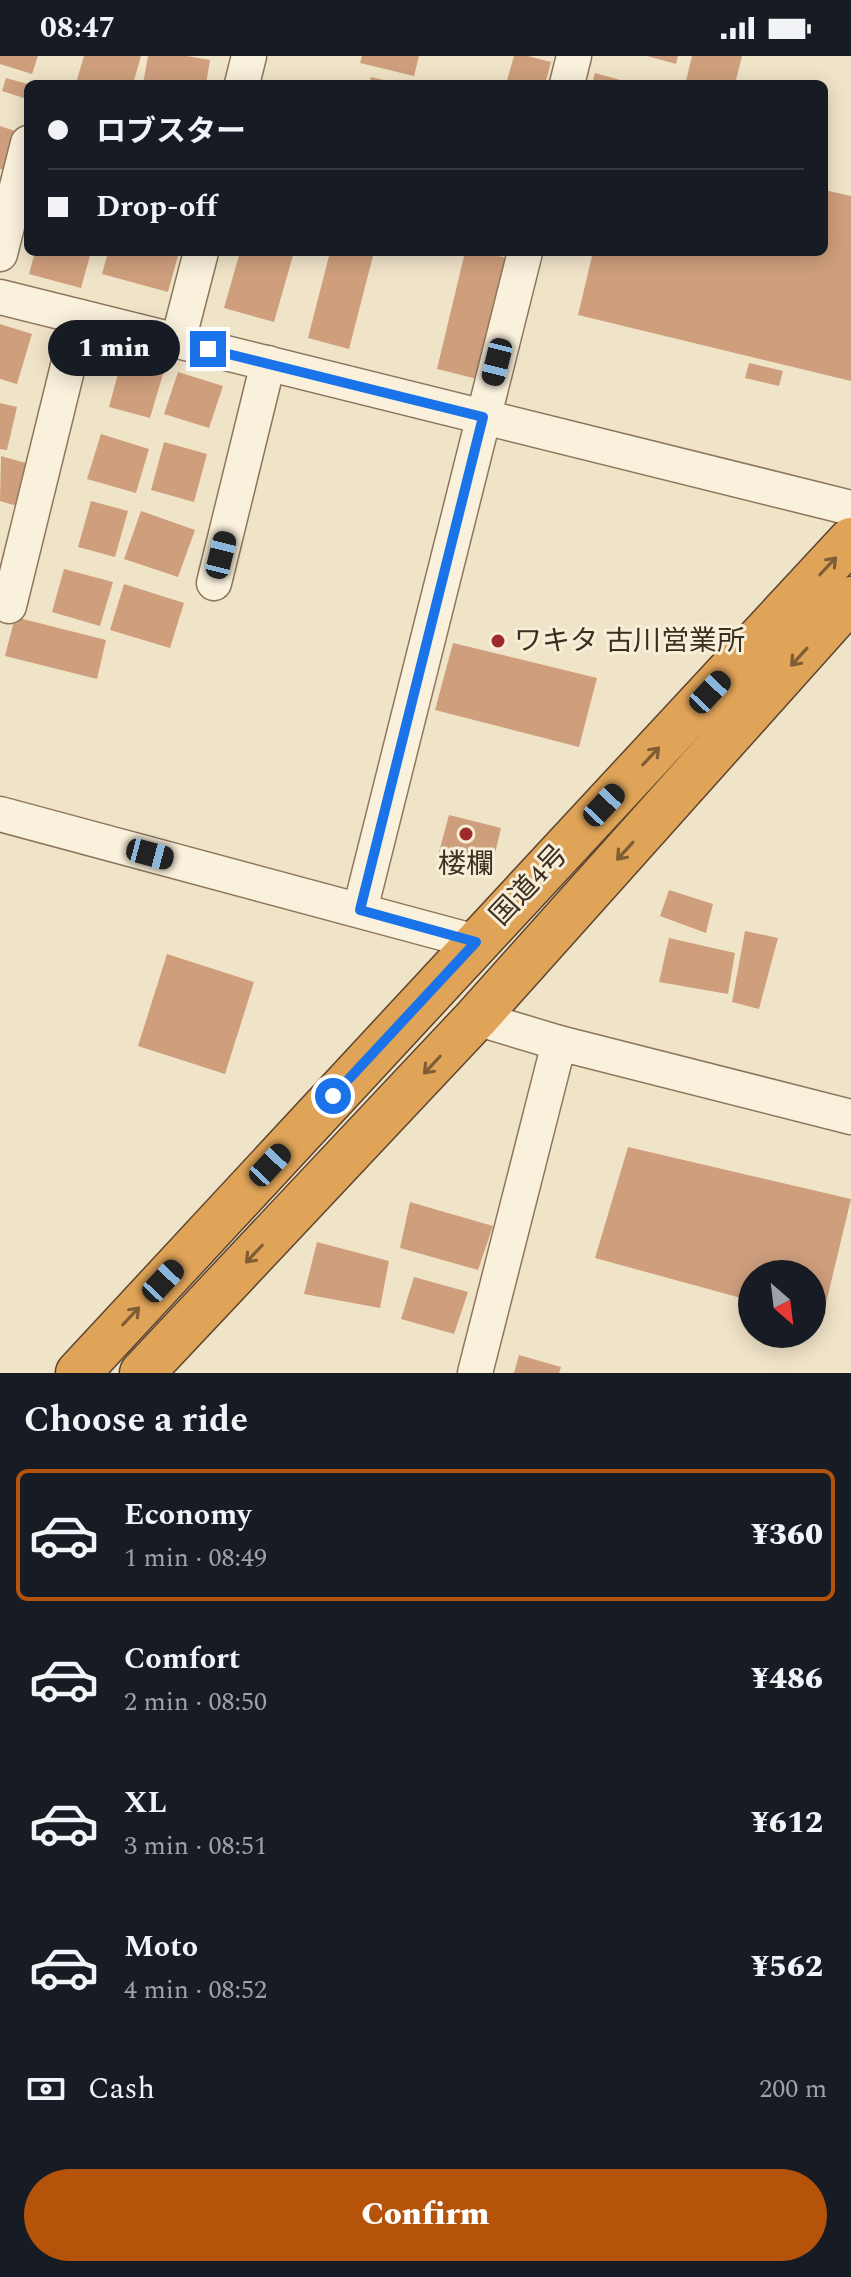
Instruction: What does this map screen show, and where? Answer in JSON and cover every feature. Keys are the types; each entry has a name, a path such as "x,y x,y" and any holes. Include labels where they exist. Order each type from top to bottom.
{"highway":[{"name":"国道4号","path":"78,1373 851,540"},
{"name":"国道4号","path":"142,1373 476,1018 851,599"}],"street":[{"path":"243,80 249,56"},
{"path":"568,80 574,56"},
{"path":"0,254 24,159"},
{"path":"178,341 200,256"},
{"path":"360,910 524,256"},
{"path":"0,297 851,508"},
{"path":"9,606 80,317"},
{"path":"214,583 268,363"},
{"path":"0,814 476,942"},
{"path":"476,1018 559,1043 851,1117"},
{"path":"475,1373 559,1043"}],"building":[{"path":"0,56 38,56 32,74 0,64"},
{"path":"84,56 141,56 134,80 77,80"},
{"path":"148,56 187,56 210,60 207,80 144,80"},
{"path":"362,56 419,56 414,76 360,63"},
{"path":"514,56 551,62 546,80 507,80"},
{"path":"647,56 678,56 676,64"},
{"path":"692,56 742,56 736,80 686,80"},
{"path":"595,73 620,80 593,80"},
{"path":"6,78 24,83 24,98 2,91"},
{"path":"0,126 18,132 5,171 0,169"},
{"path":"828,191 851,196 851,381 578,315 592,256 828,256"},
{"path":"34,256 90,256 81,288 29,274"},
{"path":"107,256 178,256 168,292 102,274"},
{"path":"239,256 293,256 274,322 224,308"},
{"path":"329,256 373,256 349,349 308,338"},
{"path":"464,256 507,258 477,379 437,369"},
{"path":"0,324 32,334 17,384 0,379"},
{"path":"123,355 165,367 150,418 109,407"},
{"path":"749,363 783,371 779,386 745,378"},
{"path":"178,372 223,386 209,428 164,414"},
{"path":"0,403 17,407 7,450 0,449"},
{"path":"101,434 149,449 136,493 87,479"},
{"path":"164,442 207,454 194,502 151,490"},
{"path":"1,456 29,464 17,506 0,501"},
{"path":"91,501 128,511 115,557 78,547"},
{"path":"141,511 195,530 178,577 124,559"},
{"path":"64,569 113,582 100,626 52,612"},
{"path":"124,584 184,603 170,648 110,630"},
{"path":"15,617 106,640 97,679 5,656"},
{"path":"453,643 597,678 579,747 435,710"},
{"path":"449,815 501,828 492,866 439,852"},
{"path":"669,890 713,904 706,933 660,916"},
{"path":"745,931 778,938 759,1009 732,1002"},
{"path":"669,938 735,953 728,994 659,982"},
{"path":"167,954 254,982 225,1074 138,1046"},
{"path":"628,1147 851,1199 826,1303 826,1260 738,1260 738,1297 595,1258"},
{"path":"410,1202 493,1226 478,1270 400,1248"},
{"path":"317,1242 389,1261 380,1308 304,1294"},
{"path":"414,1277 468,1292 454,1334 401,1319"},
{"path":"519,1355 561,1367 559,1373 514,1373"}],"place":[{"name":"ワキタ 古川営業所","path":"498,641"},
{"name":"楼欄","path":"466,834"}],"route":[{"path":"208,349 483,417 360,910 476,942 333,1096"}]}
